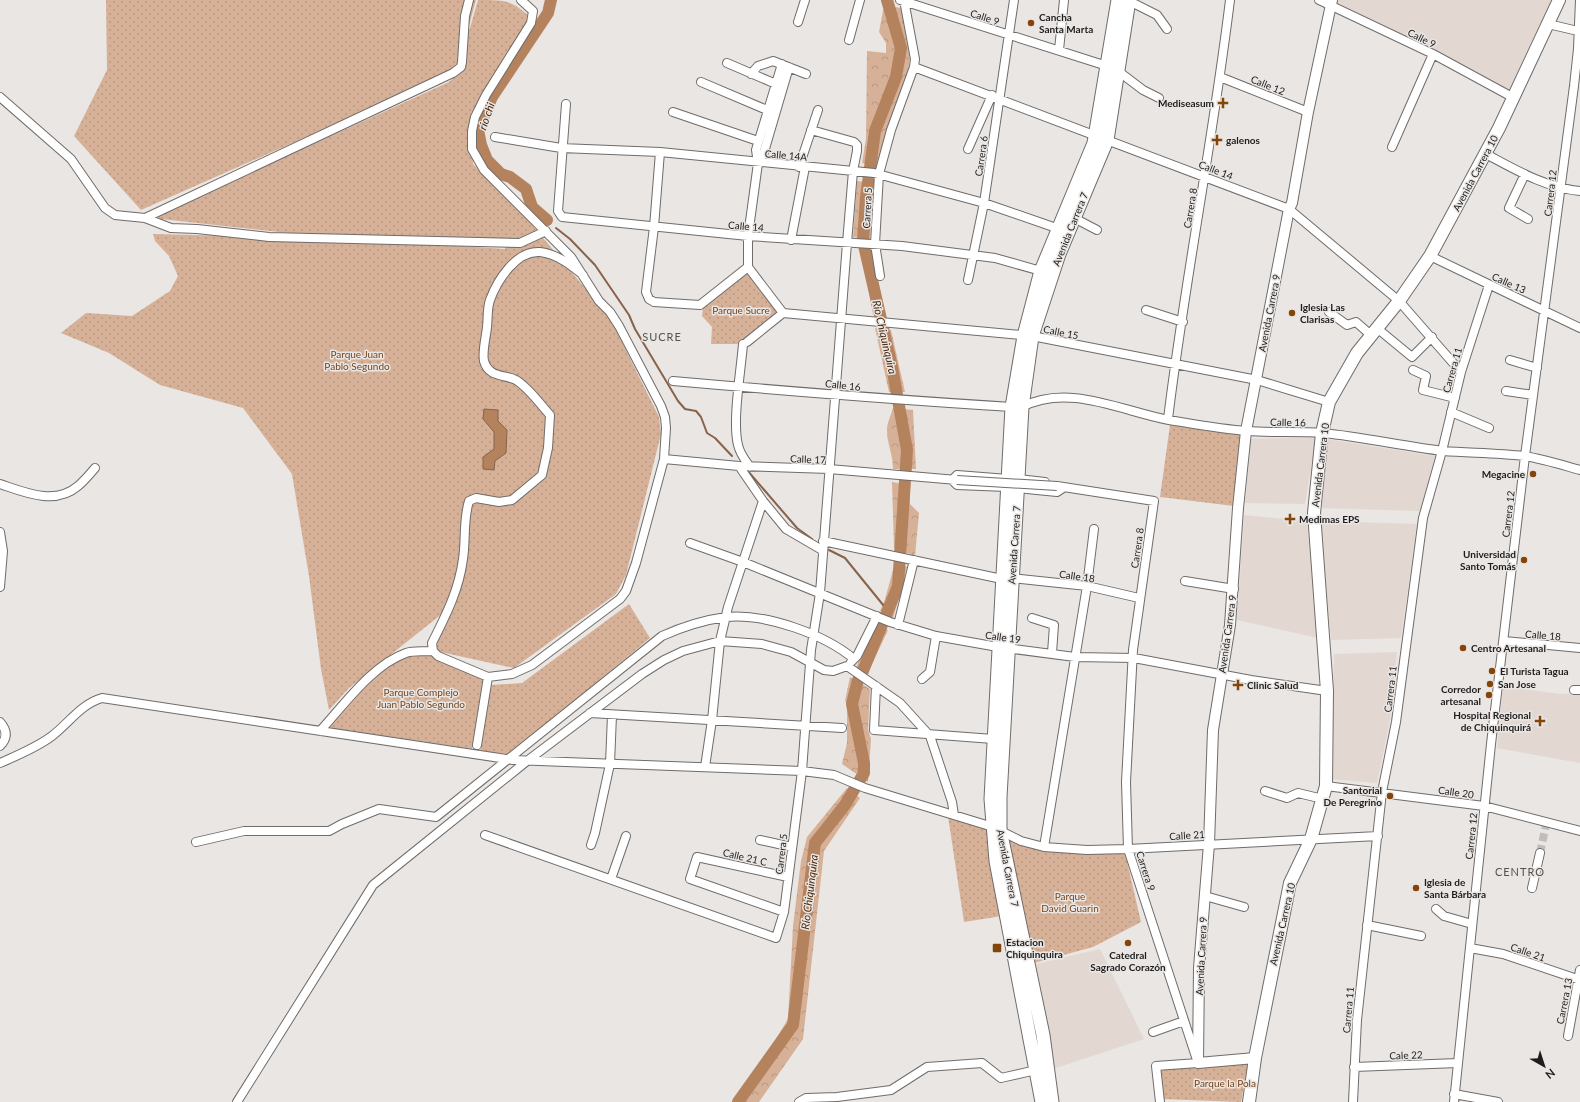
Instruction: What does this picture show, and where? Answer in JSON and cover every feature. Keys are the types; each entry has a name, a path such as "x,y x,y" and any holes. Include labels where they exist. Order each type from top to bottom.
{"main road":[{"name":"Avenida Carrera 7","path":"1042,1102 996,861 996,829 1000,797 1003,647 1017,407 1028,336 1041,271 1063,231 1074,218 1101,138 1126,0"},
{"name":"Avenida Carrera 10","path":"1249,1102 1255,1058 1290,884 1311,839 1326,786 1327,691 1314,513 1322,433 1329,402 1357,353 1399,301 1430,256 1486,154 1514,98 1559,0"},
{"name":"Avenida Carrera 7","path":"1028,336 1052,273 1063,231 1094,143 1101,138"},
{"name":"Avenida Carrera 7","path":"1003,647 994,739 991,799 996,829 1043,1035 1052,1102"}],"street":[{"path":"145,218 453,73 460,67 462,62 465,16 469,0"},
{"path":"521,0 533,11 531,23 486,95 476,116 471,142 475,157 484,170 572,257 599,301 610,312 619,326 661,406 665,417 666,428 664,459 652,507 626,591 608,609 532,665 512,674 488,677 438,656 433,651 432,643 456,594 463,560 466,509 469,501 476,498 499,502 512,500 542,475 548,448 550,415 526,388 515,380 495,375 488,369 484,360 489,302 497,284 508,268 521,258 532,253 540,252 551,255 568,263 583,275"},
{"path":"798,22 805,0"},
{"path":"849,40 860,0"},
{"name":"Calle 9","path":"902,1 1009,35 1014,0"},
{"path":"1059,50 1064,0"},
{"path":"1126,0 1157,15 1167,29"},
{"name":"Carrera 8","path":"1168,419 1175,364 1183,322 1220,77 1230,0"},
{"name":"Carrera 12","path":"1454,1098 1484,806 1525,456 1560,189 1577,86 1580,0"},
{"path":"902,1 915,59 914,67"},
{"name":"Calle 9","path":"1327,2 1433,54 1514,98"},
{"name":"Avenida Carrera 9","path":"1198,1063 1199,968 1209,844 1213,730 1221,673 1230,625 1234,589 1238,508 1246,431 1289,209 1292,203 1306,111 1327,2"},
{"path":"1548,24 1578,32"},
{"path":"1009,35 1113,68 1143,90 1159,98"},
{"name":"Carrera 6","path":"968,280 984,203 996,96 1009,35"},
{"path":"1392,147 1433,54"},
{"path":"751,74 758,66 773,61 806,74"},
{"path":"727,63 776,84"},
{"path":"750,467 742,457 737,438 739,387 745,343 783,313 748,267 748,236 758,163 756,150 758,141 776,84 786,66"},
{"path":"758,163 764,152 786,66"},
{"name":"Calle 14","path":"914,67 996,96 1101,138 1289,209 1399,301 1432,336 1461,372"},
{"name":"Carrera 5","path":"880,276 872,244 877,173 914,67"},
{"name":"Calle 12","path":"1220,77 1306,111"},
{"path":"701,82 768,110"},
{"path":"968,149 996,96"},
{"path":"0,97 71,159 110,214 121,217 145,218 171,228 197,229 269,237 520,243 546,231"},
{"name":"Calle 14","path":"566,104 558,211 562,217 791,240 872,244 973,255 995,258 1041,271"},
{"path":"791,240 802,167 811,130 818,110"},
{"path":"673,112 758,141"},
{"name":"Carrera 5","path":"610,879 776,938 784,912 802,772 810,662 820,593 822,550 853,171 857,151 857,146 854,142 811,130"},
{"name":"Calle 14A","path":"495,137 562,148 660,152 758,163 877,173 984,203 1063,231"},
{"path":"660,152 654,227 646,292 649,299 654,302 700,305 748,267"},
{"path":"1486,154 1525,174 1560,189 1580,191"},
{"path":"1525,174 1509,208 1528,219"},
{"path":"1074,218 1097,230"},
{"name":"Calle 13","path":"1430,256 1489,286 1545,310 1580,328"},
{"name":"Carrera 11","path":"1353,1102 1357,1020 1382,792 1396,722 1423,518 1442,451 1461,372 1489,286"},
{"path":"1146,310 1183,322"},
{"path":"1329,312 1347,325 1356,322 1375,332 1412,357 1432,336"},
{"name":"Calle 15","path":"783,313 1028,336 1257,380 1329,402"},
{"path":"1510,360 1536,368"},
{"path":"1413,370 1426,376 1423,390 1455,398"},
{"name":"Calle 16","path":"673,381 835,393 891,400 1017,407 1033,401 1060,396 1106,403 1168,419 1246,431 1322,433 1442,451 1525,456 1580,470"},
{"path":"1506,390 1533,395"},
{"path":"1451,412 1489,428"},
{"name":"Calle 17","path":"664,459 750,467 829,469 1060,487 1154,500"},
{"path":"739,466 763,501 786,529 822,550"},
{"path":"0,484 41,497 59,495 78,487 95,468"},
{"name":"Calle 17","path":"955,480 957,475 1013,483 1057,492 1060,487"},
{"name":"Carrera 8","path":"1139,598 1154,500"},
{"path":"705,767 712,720 720,641 743,562 763,501"},
{"path":"1044,847 1087,586 1094,529"},
{"path":"0,532 3,551 0,587"},
{"name":"Calle 18","path":"823,541 1007,578 1087,586 1139,598"},
{"name":"Calle 19","path":"690,543 743,562 878,617 936,636 1075,657 1134,658 1221,673 1266,683 1327,691"},
{"path":"894,623 911,559"},
{"path":"1185,581 1234,589"},
{"name":"Carrera 9","path":"1139,598 1128,720 1126,782 1128,849 1198,1063"},
{"path":"196,842 244,831 329,831 379,809 436,817 662,636 682,627 727,617 768,620 814,634 854,659"},
{"path":"851,669 854,659 878,617"},
{"path":"1032,618 1054,625 1052,653"},
{"path":"922,679 930,672 936,636"},
{"path":"237,1102 373,885 527,761 590,713 642,674 664,660 683,651 720,641 762,644 791,652 824,670 833,671 851,669 900,703 930,736 952,802 954,815"},
{"name":"Calle 18","path":"1504,641 1580,648"},
{"path":"320,731 372,674 408,652 433,651"},
{"path":"477,745 488,677"},
{"path":"876,686 874,730 930,736 994,739"},
{"name":"Calle 21","path":"0,763 29,751 53,735 86,705 102,698 509,760 705,767 834,775 865,788 954,815 1044,847 1086,850 1128,849 1378,836"},
{"path":"590,713 842,728"},
{"path":"591,845 610,764 612,715"},
{"path":"0,722 6,729 6,738 0,746"},
{"name":"Calle 20","path":"1326,786 1484,806 1547,824 1580,831"},
{"path":"1265,791 1287,798 1298,793 1322,799"},
{"path":"485,835 610,879 626,836"},
{"path":"760,840 792,847"},
{"path":"1532,888 1540,853"},
{"name":"Calle 21 C","path":"784,912 690,879 697,857 788,877"},
{"path":"1205,896 1244,907"},
{"path":"1436,909 1444,916 1472,924"},
{"path":"1367,925 1421,936"},
{"name":"Calle 21","path":"1470,948 1503,954 1579,980"},
{"name":"Carrera 13","path":"1568,1036 1580,970"},
{"path":"1153,1032 1184,1021"},
{"path":"1160,1102 1156,1066 1255,1058"},
{"path":"799,1102 806,1098 838,1100 894,1089 927,1067 982,1062 1001,1078 1036,1070"},
{"name":"Cale 22","path":"1354,1067 1458,1063"},
{"path":"874,1093 874,1102"},
{"path":"1454,1098 1498,1102"}],"shaded area":[{"path":"1337,0 1559,0 1514,98 1337,3"},
{"path":"484,409 498,410 498,421 507,430 506,453 495,461 494,470 483,469 483,457 494,449 494,432 483,419"},
{"path":"1316,437 1305,504 1245,503 1251,439"},
{"path":"1326,439 1435,456 1420,511 1320,508"},
{"path":"1244,515 1307,521 1318,638 1237,620"},
{"path":"1320,521 1417,524 1401,638 1331,640"},
{"path":"1397,652 1390,720 1377,783 1331,779 1334,654"},
{"name":"Hospital Regional de Chiquinquirá","path":"1503,686 1560,694 1580,693 1580,763 1497,748"},
{"path":"1100,949 1144,1039 1050,1070 1032,965"}],"green space":[{"path":"106,0 476,0 457,70 141,210 74,136 107,70"},
{"name":"Parque Juan Pablo Segundo","path":"478,0 508,2 513,4 531,18 471,113 473,164 518,208 610,318 659,417 661,434 626,575 616,594 514,668 436,651 443,613 349,688 329,710 321,669 309,576 292,474 243,408 160,385 109,353 61,333 86,313 132,316 170,291 178,276 169,256 155,241 153,234 359,239 505,249 505,239 297,234 152,218 449,82 465,67 466,42"},
{"path":"884,5 901,8 910,59 908,70 876,167 862,163 866,139 867,51 886,53 886,43 879,32"},
{"path":"857,181 874,183 870,239 853,237"},
{"path":"861,250 871,250 886,316 873,314"},
{"name":"Parque Sucre","path":"748,273 778,313 741,343 711,344 712,327 702,316 703,308"},
{"path":"875,328 891,330 905,392 889,392"},
{"path":"893,408 913,410 916,469 893,469 887,430"},
{"path":"1170,425 1244,435 1234,506 1160,497"},
{"path":"892,482 909,485 910,504 919,513 915,556 894,548"},
{"path":"895,563 907,567 893,619 880,611"},
{"name":"Parque Complejo Juan Pablo Segundo","path":"629,604 650,638 510,754 480,752 491,685 522,683"},
{"path":"877,623 888,630 867,675 856,667"},
{"name":"Parque Complejo Juan Pablo Segundo","path":"431,654 483,680 472,749 328,727 364,687 385,668 410,655"},
{"path":"850,677 870,689 868,729 871,739 868,782 842,764 847,743 847,703 845,701"},
{"path":"847,788 860,798 824,851 803,1039 759,1102 734,1102 763,1060 788,1019 793,926 801,861 807,837"},
{"path":"948,816 989,829 1002,916 964,922"},
{"name":"Parque David Guarin","path":"1005,836 1053,851 1125,853 1141,922 1093,947 1034,963"},
{"name":"Parque la Pola","path":"1248,1063 1241,1102 1161,1099 1159,1069"}],"waterway":[{"name":"rio chi","path":"547,220 532,207 526,189 510,177 501,174 487,160 481,145 478,130 492,97 548,13 551,0"},
{"name":"Río Chiquinquira","path":"862,673 898,586 907,450 892,367 863,241 866,197 875,131 896,77 901,48 887,0"},
{"path":"556,228 570,239 595,265 629,315 635,329 678,401 685,409 696,411 701,417 707,433 715,438 732,456"},
{"path":"747,470 797,528 812,539"},
{"path":"829,550 845,558 888,611"},
{"name":"Río Chiquinquira","path":"738,1102 793,1025 815,843 845,805 864,773 864,763 852,704 858,680"}],"tunnel":[{"path":"1540,853 1546,825"}],"place":[{"name":"Cancha Santa Marta","path":"1031,23"},
{"name":"Mediseasum","path":"1223,103"},
{"name":"galenos","path":"1217,140"},
{"name":"Iglesia Las Clarisas","path":"1292,313"},
{"name":"Megacine","path":"1533,474"},
{"name":"Medimas EPS","path":"1290,519"},
{"name":"Universidad Santo Tomás","path":"1524,560"},
{"name":"Centro Artesanal","path":"1463,648"},
{"name":"El Turista Tagua","path":"1492,671"},
{"name":"San Jose","path":"1490,684"},
{"name":"Clinic Salud","path":"1238,685"},
{"name":"Corredor artesanal","path":"1489,695"},
{"name":"Hospital Regional de Chiquinquirá","path":"1540,721"},
{"name":"Santorial De Peregrino","path":"1390,796"},
{"name":"Iglesia de Santa Bárbara","path":"1416,888"},
{"name":"Catedral Sagrado Corazón","path":"1128,943"},
{"name":"Estacion Chiquinquira","path":"997,948"}],"district":[{"name":"SUCRE","path":"662,336"},
{"name":"CENTRO","path":"1520,871"}]}
